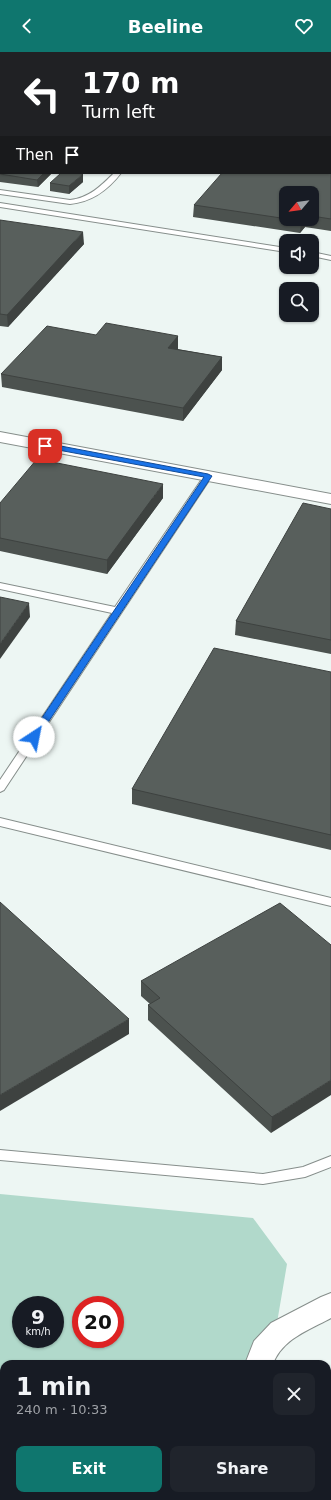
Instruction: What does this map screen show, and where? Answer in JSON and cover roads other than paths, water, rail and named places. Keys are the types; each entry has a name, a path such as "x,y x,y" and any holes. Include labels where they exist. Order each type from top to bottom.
{"street":[{"path":"0,428 331,489"},
{"path":"0,437 331,499"},
{"path":"260,1360 264,1350 281,1331 331,1305"}],"lane":[{"path":"0,192 70,202 80,202 99,192 117,174"},
{"path":"0,205 279,249"},
{"path":"319,255 331,258"},
{"path":"0,788 208,476"},
{"path":"0,586 118,611"},
{"path":"0,822 331,902"},
{"path":"0,1156 263,1179 305,1172 331,1161"}]}
